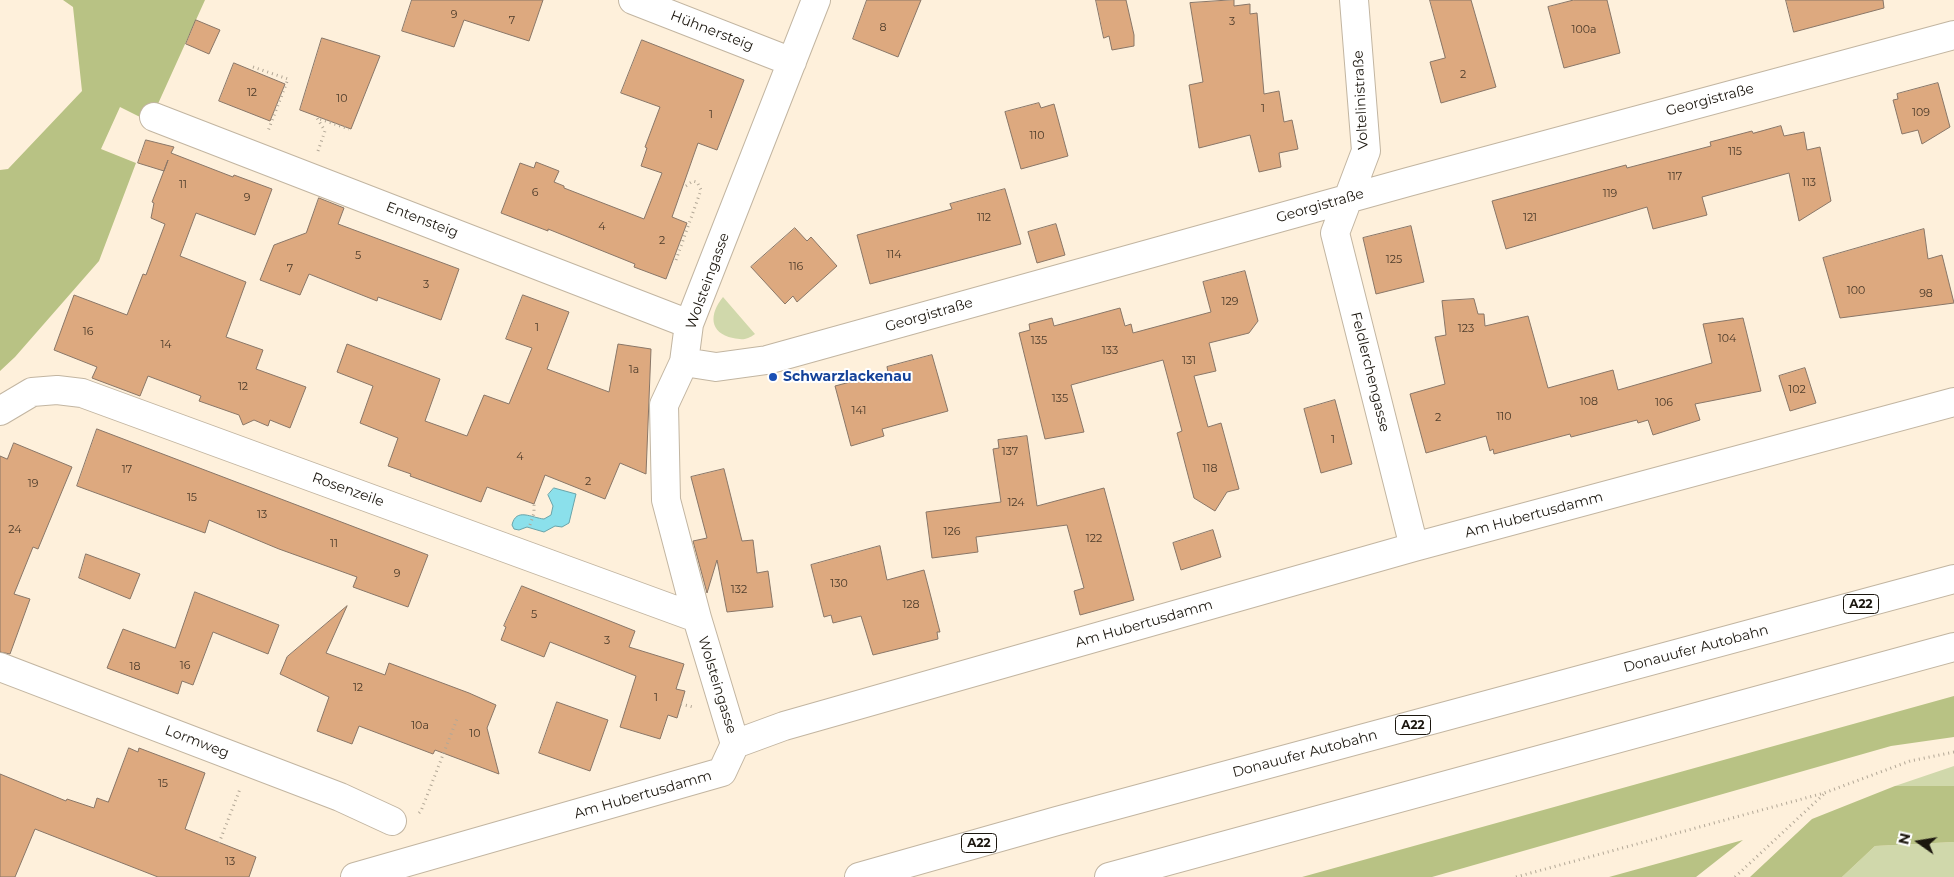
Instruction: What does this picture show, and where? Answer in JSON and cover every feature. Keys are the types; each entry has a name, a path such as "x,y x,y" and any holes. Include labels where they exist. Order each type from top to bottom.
{"main road":[{"name":"Hühnersteig","path":"633,0 792,62"},
{"name":"Wolsteingasse","path":"735,744 697,618 666,500 664,405 684,362 690,324 816,0"},
{"name":"Voltelinistraße","path":"1350,198 1366,151 1354,0"},
{"name":"Georgistraße","path":"684,362 716,367 767,360 1350,198 1954,35"},
{"name":"Entensteig","path":"154,117 690,324"},
{"name":"Feldlerchengasse","path":"1350,198 1335,233 1414,547"},
{"name":"Rosenzeile","path":"0,411 32,392 57,390 82,393 697,618"},
{"name":"Am Hubertusdamm","path":"355,877 722,772 735,744 792,724 1414,547 1954,402"},
{"name":"Donauufer Autobahn","path":"859,877 1058,820 1954,579"},
{"path":"1109,877 1954,647"},
{"name":"Lormweg","path":"0,666 340,797 404,818"}],"path":[{"path":"253,67 288,78 259,158"},
{"path":"310,178 325,131 317,118 350,129"},
{"path":"676,260 701,190 697,182 693,181 683,188"},
{"path":"528,530 534,513 534,504"},
{"path":"404,818 421,811 457,719"},
{"path":"1516,877 1824,793 1910,761 1954,752"},
{"path":"220,843 250,763"},
{"path":"1735,877 1824,793"}],"green space":[{"path":"63,0 205,0 157,106 146,120 120,107 101,149 136,163 99,261 15,357 0,371 0,170 8,169 82,91 73,7"},
{"path":"723,297 755,334 739,339 725,336 719,332 714,322 714,316 718,303"},
{"path":"1954,696 1954,737 1891,746 1432,877 1302,877"},
{"path":"1954,766 1954,786 1895,786"},
{"path":"1895,786 1954,786 1954,842 1875,846 1842,877 1750,877 1812,819"},
{"path":"1743,840 1696,877 1609,877"},
{"path":"1954,842 1954,877 1842,877 1875,846"}],"water":[{"path":"554,488 576,494 569,523 562,527 555,526 544,532 527,527 519,530 514,529 512,525 517,516 525,515 544,519 551,515 553,506 548,495"}],"building":[{"path":"412,0 543,0 529,41 464,20 454,47 402,31"},
{"path":"867,0 921,0 898,57 853,39"},
{"path":"1096,0 1126,0 1134,35 1134,46 1112,50 1109,36 1104,38"},
{"path":"1234,0 1234,6 1250,4 1250,14 1257,13 1264,94 1279,91 1284,122 1292,120 1298,149 1279,153 1281,167 1259,172 1250,135 1199,148 1189,85 1203,82 1190,3"},
{"path":"1430,0 1471,0 1496,87 1441,103 1430,62 1445,58"},
{"path":"1574,0 1607,0 1620,53 1564,68 1548,7"},
{"path":"1786,0 1883,0 1884,8 1794,32"},
{"path":"196,20 220,30 209,54 186,44"},
{"path":"322,38 380,56 351,129 300,110"},
{"path":"642,40 744,80 717,150 698,143 672,217 687,223 666,279 634,267 635,264 548,229 548,231 501,213 520,163 534,168 536,162 559,171 554,182 564,186 564,188 644,219 662,173 641,166 647,148 645,147 660,107 621,93"},
{"path":"234,63 285,84 270,121 219,101"},
{"path":"1938,83 1950,127 1922,144 1918,130 1902,134 1893,100 1898,99 1897,94"},
{"path":"1039,103 1041,108 1054,104 1068,156 1021,169 1005,112"},
{"path":"1781,126 1784,136 1804,132 1807,150 1820,147 1831,201 1799,221 1789,173 1702,197 1707,215 1653,229 1647,207 1506,249 1492,201 1626,165 1627,168 1711,146 1710,142 1752,131 1753,133"},
{"path":"146,140 174,147 171,153 233,177 234,175 272,189 255,235 196,213 180,256 246,282 226,337 263,350 256,369 306,387 290,428 270,420 268,426 254,420 243,425 239,415 199,401 201,396 148,376 140,396 92,378 97,367 54,350 74,295 127,315 143,274 146,275 165,224 151,218 154,203 152,202 164,171 138,163"},
{"path":"1005,189 1021,244 870,284 857,235 952,209 950,204"},
{"path":"319,198 344,208 338,224 459,269 441,320 378,297 377,301 309,274 300,295 260,280 274,245 306,233"},
{"path":"1056,224 1065,255 1037,263 1028,232"},
{"path":"1411,226 1424,282 1376,294 1363,238"},
{"path":"795,228 807,241 811,237 837,266 797,302 793,296 785,304 751,267"},
{"path":"1924,229 1928,259 1942,255 1954,303 1840,318 1823,258"},
{"path":"1245,271 1258,321 1249,333 1209,343 1216,371 1194,376 1208,427 1221,423 1239,489 1227,492 1215,511 1194,498 1177,433 1182,431 1163,360 1071,385 1084,432 1045,439 1019,333 1030,330 1029,324 1052,318 1054,326 1120,308 1125,326 1131,324 1133,333 1211,312 1203,282"},
{"path":"523,295 569,312 547,369 609,392 618,344 651,349 646,474 620,463 605,499 545,475 534,504 487,487 481,502 388,466 398,438 360,423 373,386 337,372 347,344 440,379 425,421 467,436 484,395 509,404 532,348 506,339"},
{"path":"1474,299 1478,314 1484,314 1485,326 1528,316 1548,388 1613,370 1618,390 1712,363 1703,324 1743,318 1761,391 1695,404 1700,420 1653,435 1648,420 1638,423 1637,420 1571,437 1570,434 1494,454 1493,449 1490,451 1486,436 1426,453 1410,394 1445,384 1435,337 1446,335 1442,301"},
{"path":"932,355 948,411 882,429 884,436 851,446 835,386 888,372 887,367"},
{"path":"1805,368 1816,403 1790,411 1779,376"},
{"path":"1335,400 1352,464 1321,473 1304,409"},
{"path":"97,429 428,555 408,607 353,587 357,577 279,549 209,520 205,533 77,486"},
{"path":"1027,436 1037,506 1104,488 1134,600 1080,615 1074,591 1084,588 1067,525 976,537 978,552 932,558 926,512 1001,502 993,449 999,448 998,440"},
{"path":"14,443 72,467 38,549 33,547 14,594 30,599 10,654 0,652 0,456 7,459"},
{"path":"724,469 742,541 753,540 757,573 768,571 773,607 727,612 717,560 707,593 693,541 707,538 691,477"},
{"path":"1213,530 1221,557 1181,570 1173,543"},
{"path":"880,546 887,580 924,570 940,632 937,632 938,639 873,655 861,616 833,623 831,615 824,617 811,565"},
{"path":"86,554 140,574 130,599 79,578"},
{"path":"522,586 635,631 629,647 684,664 676,689 685,691 677,718 668,715 660,739 620,727 636,676 550,642 544,657 501,640 506,627 504,626"},
{"path":"195,592 279,625 268,654 213,632 193,685 182,681 178,694 107,668 123,629 175,648"},
{"path":"347,606 326,653 385,675 389,663 496,705 487,728 499,774 435,750 433,754 359,726 352,744 317,731 329,697 280,674 287,657"},
{"path":"557,702 608,720 590,771 539,753"},
{"path":"129,748 138,752 139,748 205,773 185,829 256,857 249,877 158,877 35,829 15,877 0,877 0,774 66,801 67,799 94,808 97,798 108,802"}],"place":[{"name":"Schwarzlackenau","path":"773,377"}]}
